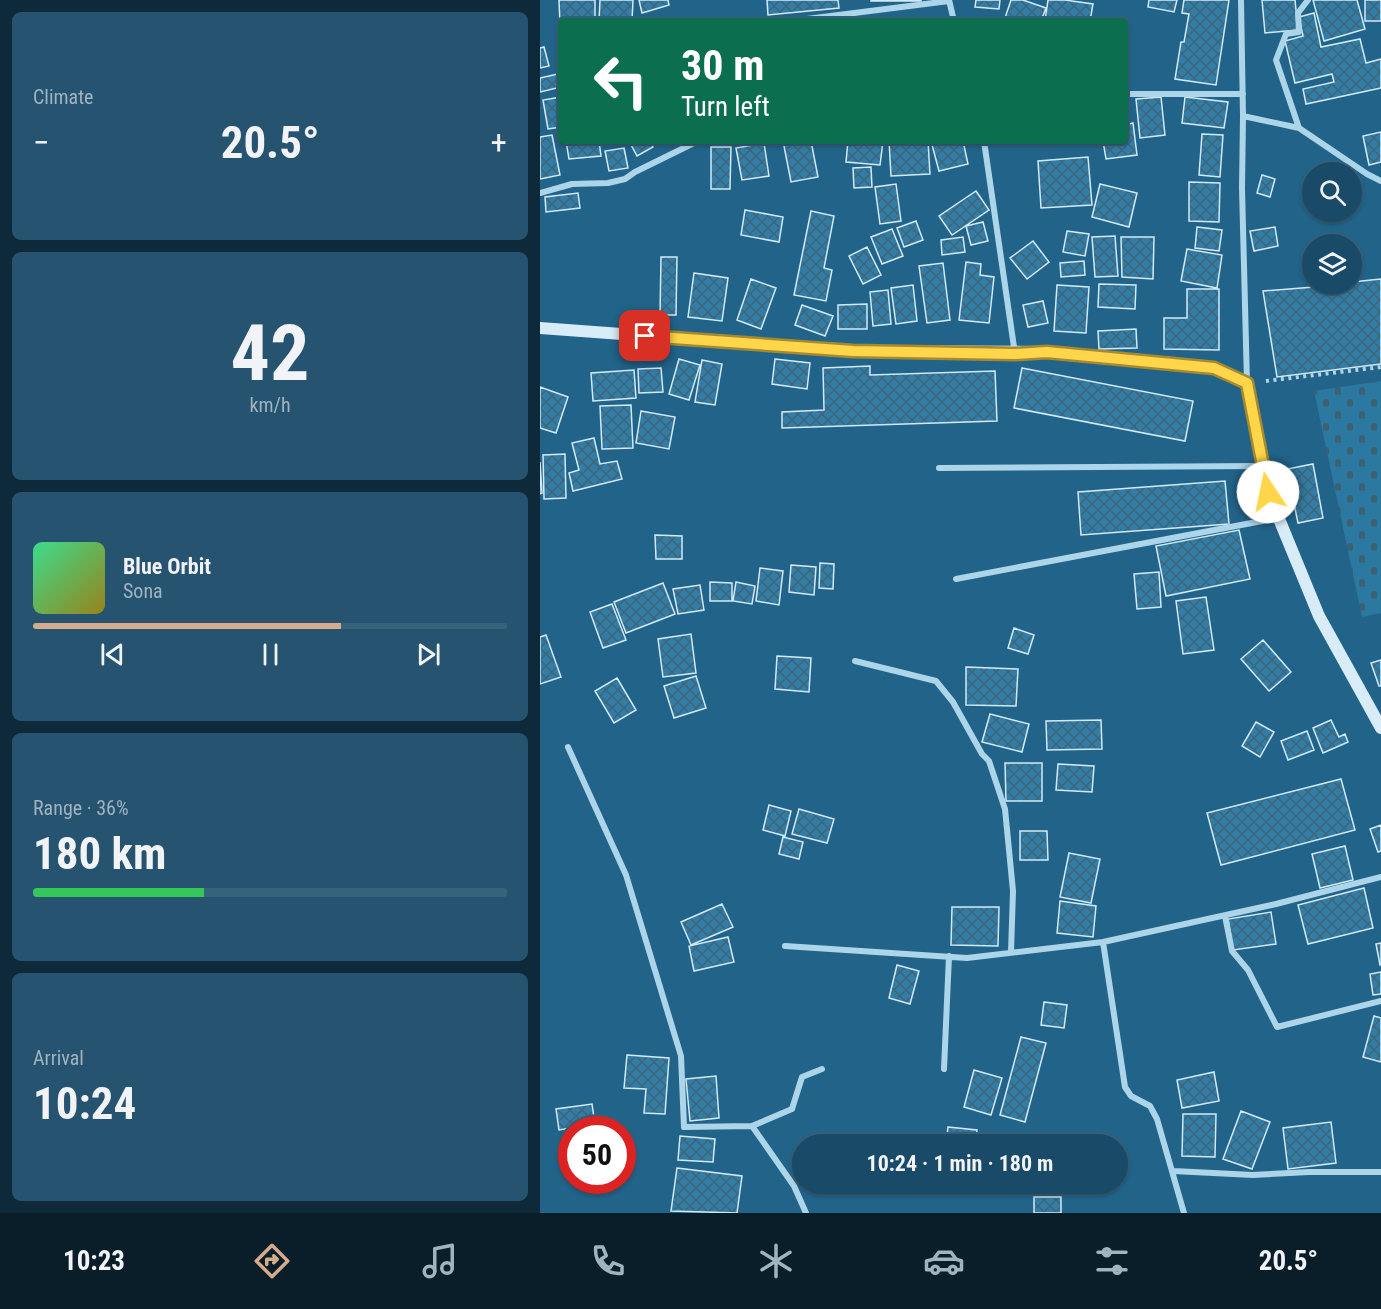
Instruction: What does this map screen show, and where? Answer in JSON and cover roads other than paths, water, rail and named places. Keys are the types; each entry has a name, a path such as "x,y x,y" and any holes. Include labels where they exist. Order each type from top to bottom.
{"street":[{"path":"1240,0 1247,383 1268,492 1318,616 1381,726"},
{"path":"1299,128 1275,60 1286,34 1299,32 1298,13 1308,0"},
{"path":"815,18 949,1 953,18"},
{"path":"1128,94 1243,94"},
{"path":"1243,116 1299,128 1381,181"},
{"path":"540,193 572,184 608,183 625,179 692,144"},
{"path":"984,144 1015,354"},
{"path":"540,328 853,351 1015,354 1047,352 1214,368 1247,383"},
{"path":"939,468 1263,466"},
{"path":"956,579 1279,518"},
{"path":"855,661 936,681 953,702 982,754 989,761 1005,809 1014,891 1011,952"},
{"path":"568,747 630,886 681,1056 684,1128 752,1126 792,1110 802,1077 822,1069"},
{"path":"785,946 967,958 1103,942 1381,877"},
{"path":"1225,915 1232,951 1248,970 1277,1027 1381,1001"},
{"path":"1103,942 1125,1087 1131,1096 1150,1106 1157,1119 1184,1213"},
{"path":"944,1069 949,956"},
{"path":"752,1126 794,1186 806,1213"},
{"path":"1173,1171 1253,1175 1381,1172"}]}
